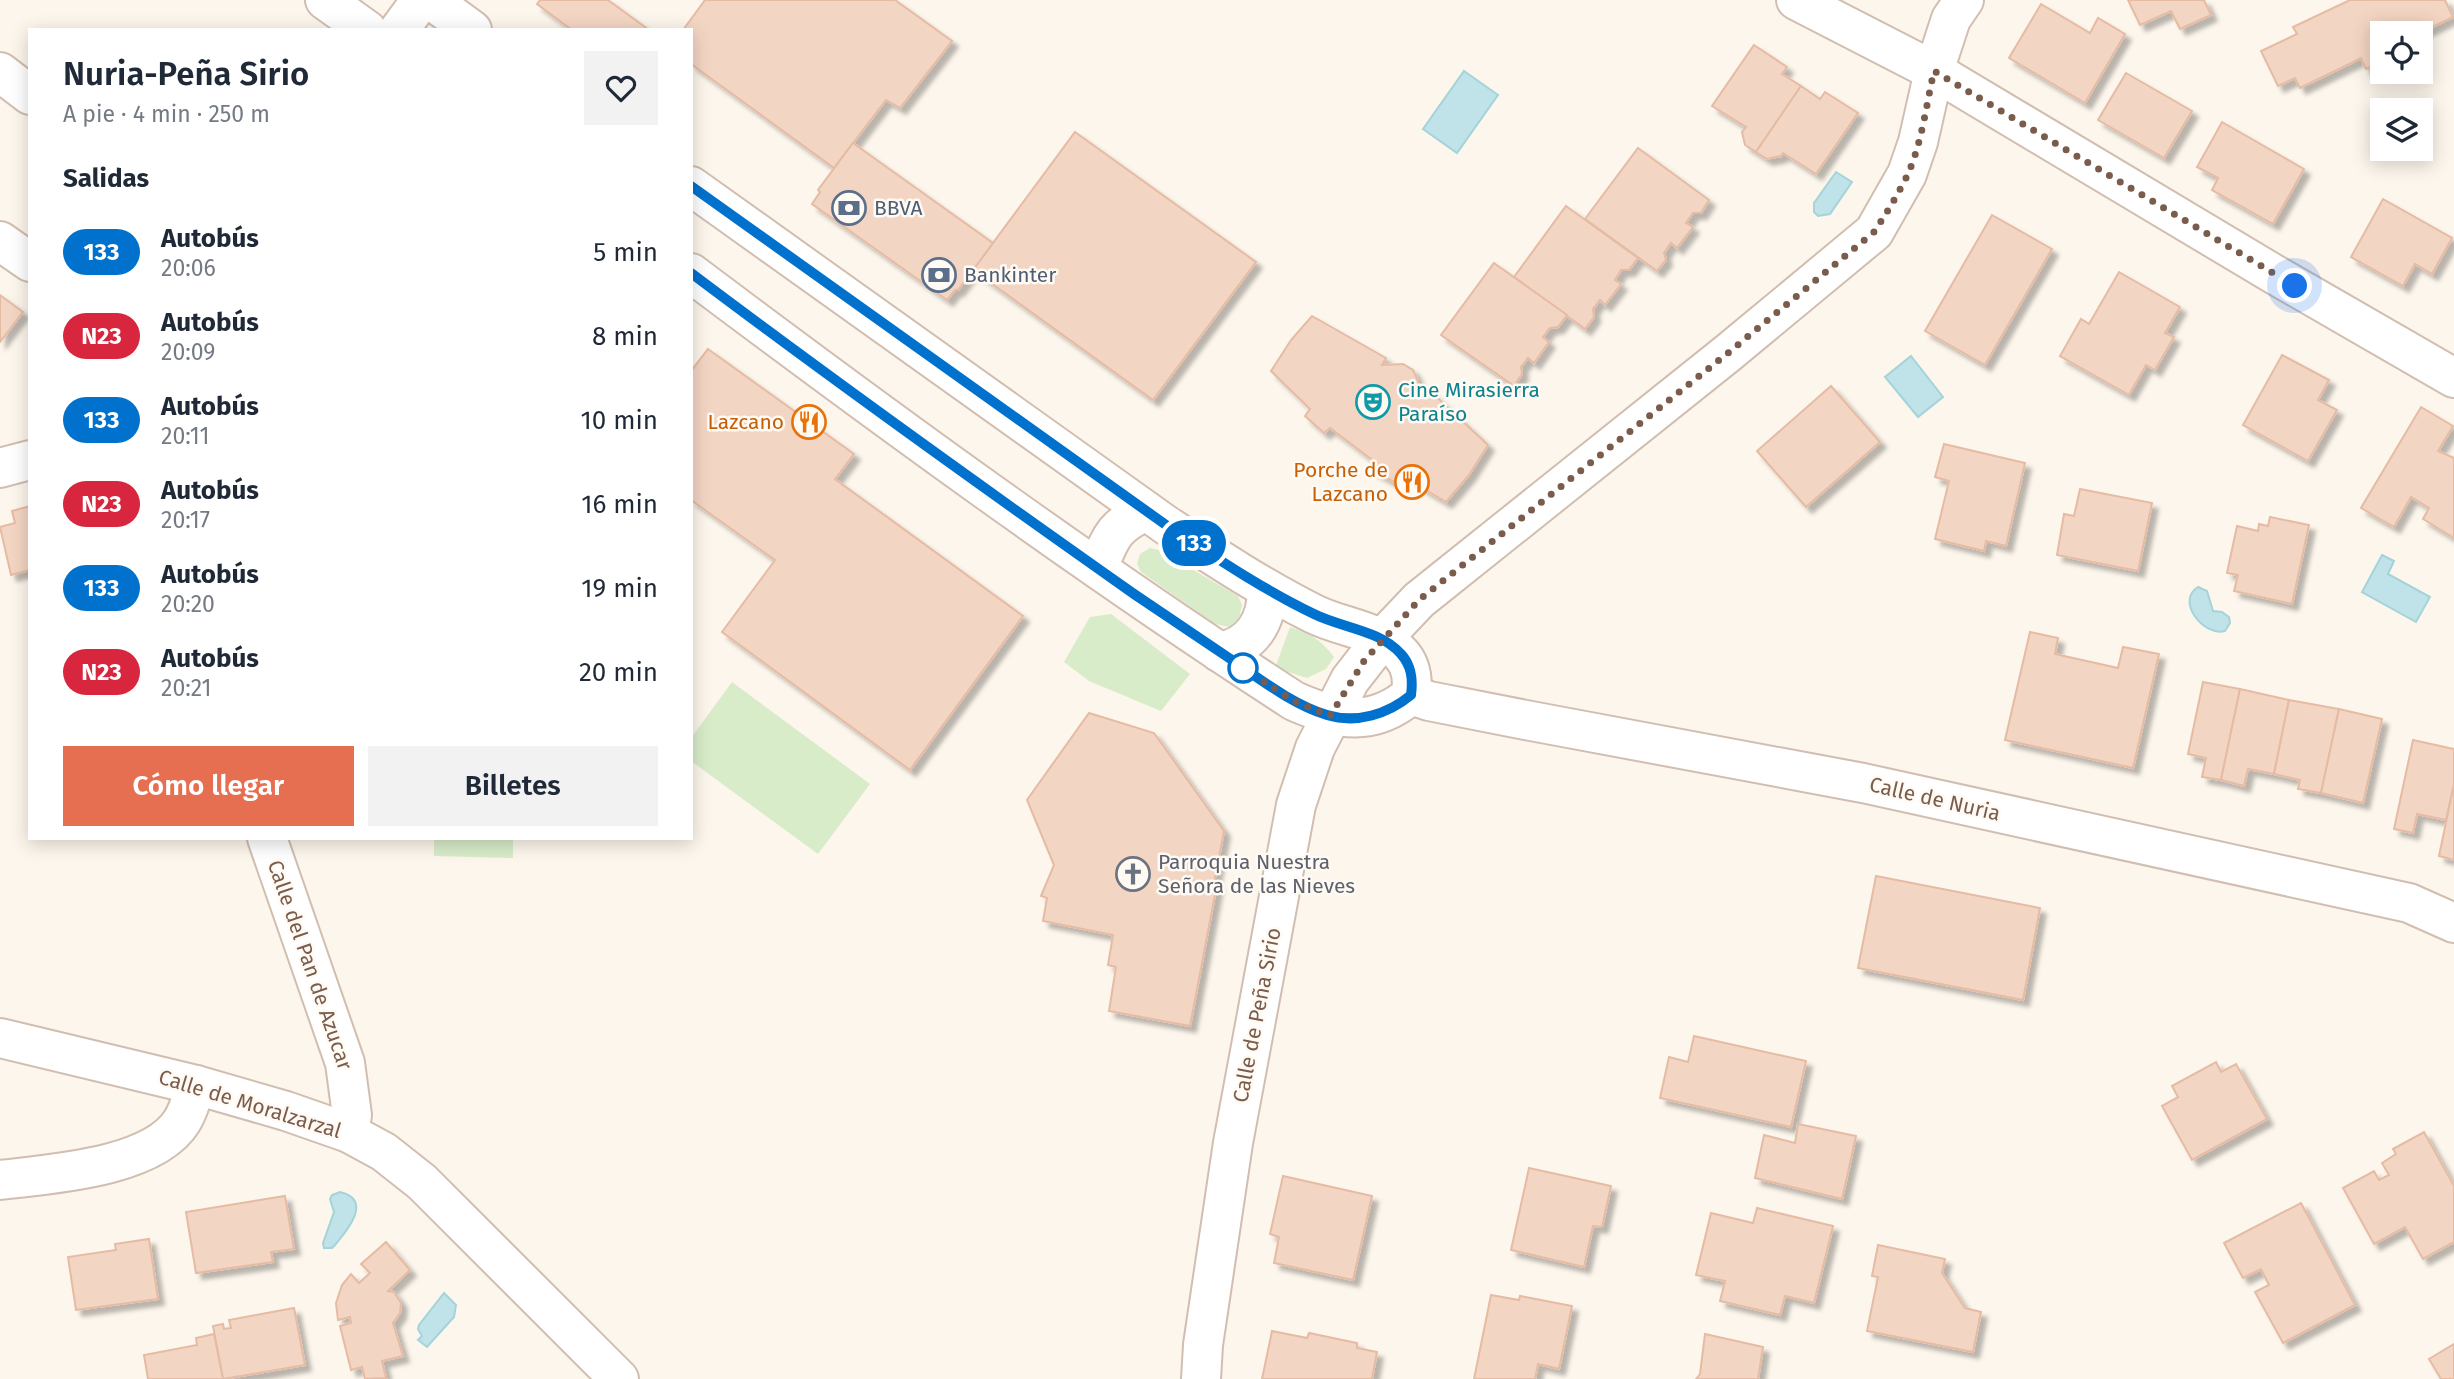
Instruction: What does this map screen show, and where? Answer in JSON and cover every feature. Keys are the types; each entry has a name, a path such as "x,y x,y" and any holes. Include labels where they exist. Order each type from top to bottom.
{"street":[{"path":"400,28 421,0"},
{"path":"431,0 469,28"},
{"path":"1796,0 1934,71 2260,266 2454,378"},
{"name":"Calle de Peña Sirio","path":"1200,1379 1233,1143 1296,805 1315,748 1330,716 1350,680 1382,639 1419,600 1728,353 1874,232 1907,174 1919,142 1934,71 1951,19 1964,0"},
{"path":"329,1 364,28"},
{"path":"0,72 28,93"},
{"path":"693,187 1146,510 1267,589 1332,622 1382,639 1401,654 1410,668 1411,695 1388,710 1364,718 1330,716 1294,701 1098,568 842,386 693,274"},
{"path":"0,241 28,261"},
{"path":"0,468 28,461"},
{"path":"1098,568 1114,532 1127,520 1146,510"},
{"path":"1219,652 1235,649 1250,639 1267,607 1267,589"},
{"name":"Calle de Nuria","path":"1411,695 1449,705 1876,786 2409,903 2454,923"},
{"name":"Calle del Pan de Azucar","path":"268,840 345,1063 352,1115 349,1133"},
{"name":"Calle de Moralzarzal","path":"0,1038 196,1085 286,1111 349,1133 384,1152 422,1182 619,1379"},
{"path":"0,1180 92,1169 144,1150 166,1138 181,1122 196,1085"}],"green space":[{"path":"1150,548 1159,550 1238,596 1242,605 1239,619 1230,627 1215,624 1141,572 1137,564 1140,554"},
{"path":"1111,614 1190,674 1161,711 1089,681 1064,662 1090,617"},
{"path":"1290,627 1315,638 1329,651 1334,657 1326,669 1307,678 1275,668"},
{"path":"732,682 870,784 818,854 693,762 693,735"},
{"path":"434,840 513,840 513,858 434,856"}],"water":[{"path":"1464,71 1498,95 1457,153 1423,129"},
{"path":"1836,172 1852,182 1830,214 1818,216 1814,212 1814,203"},
{"path":"1911,356 1943,397 1918,417 1885,377"},
{"path":"2382,555 2394,561 2388,574 2430,597 2416,622 2362,592"},
{"path":"2198,587 2207,591 2213,611 2222,612 2229,617 2230,623 2225,631 2209,629 2195,616 2190,601 2192,593"},
{"path":"340,1192 350,1196 355,1202 354,1217 335,1245 332,1248 324,1248 323,1243 334,1212 330,1199 332,1195"},
{"path":"444,1293 456,1305 454,1317 427,1347 418,1340 422,1336 419,1325"}],"building":[{"path":"540,0 608,0 646,28 569,28 537,4"},
{"path":"705,0 895,0 952,41 900,108 886,100 834,168 693,65 693,28 684,28"},
{"path":"2128,0 2204,0 2211,15 2180,29 2171,11 2140,25"},
{"path":"2350,0 2445,0 2453,17 2433,27 2433,21 2370,21 2370,67 2366,69 2361,58 2300,88 2295,78 2278,86 2261,51 2297,34 2293,27"},
{"path":"2041,4 2090,33 2098,18 2125,34 2085,103 2009,58"},
{"path":"1754,45 1787,67 1782,74 1801,86 1756,152 1745,145 1742,132 1746,127 1712,106"},
{"path":"2126,73 2192,111 2164,158 2098,120"},
{"path":"1801,86 1820,99 1825,92 1858,113 1816,174 1783,153 1781,156 1767,159 1756,152"},
{"path":"2222,122 2304,169 2273,224 2212,190 2218,178 2197,167"},
{"path":"1075,132 1256,262 1153,400 973,270"},
{"path":"853,143 993,243 958,290 947,300 812,204 820,192 818,190"},
{"path":"1638,148 1709,200 1701,213 1693,213 1686,223 1693,227 1677,248 1671,243 1664,253 1666,260 1657,271 1585,219"},
{"path":"2383,199 2452,238 2432,274 2415,264 2403,286 2351,257"},
{"path":"1566,206 1638,258 1629,270 1621,270 1615,280 1621,284 1605,305 1600,300 1593,309 1594,317 1585,329 1514,277"},
{"path":"1992,215 2052,249 1985,365 1925,331"},
{"path":"1494,263 1567,315 1558,327 1550,328 1543,337 1549,342 1534,363 1528,358 1521,367 1522,374 1514,386 1441,335"},
{"path":"2119,272 2180,307 2165,333 2174,337 2155,370 2146,365 2129,395 2060,356 2081,319 2089,324"},
{"path":"0,295 23,312 0,342"},
{"name":"Cine Mirasierra Paraíso","path":"1312,316 1386,358 1382,365 1403,364 1413,370 1418,381 1418,395 1427,388 1488,445 1469,475 1446,502 1399,474 1394,482 1372,470 1375,462 1330,428 1324,433 1305,416 1310,409 1271,371 1291,340"},
{"path":"708,349 854,454 835,479 1023,616 910,770 722,632 775,560 693,501 693,368"},
{"path":"2282,355 2329,380 2318,400 2337,410 2308,461 2243,425"},
{"path":"1831,386 1880,442 1806,507 1757,451"},
{"path":"2421,407 2453,426 2438,451 2454,458 2454,538 2423,519 2429,508 2411,497 2394,527 2361,508"},
{"path":"1944,444 2025,463 2006,546 1986,541 1984,551 1935,539 1949,481 1935,477"},
{"path":"2080,489 2152,503 2138,571 2057,555 2064,514 2074,516"},
{"path":"28,507 28,571 11,575 0,527 15,523 12,511"},
{"path":"2270,517 2309,525 2292,604 2234,591 2238,575 2227,573 2237,526 2258,531 2259,524 2268,526"},
{"path":"2030,632 2058,638 2055,654 2118,668 2123,647 2159,654 2133,768 2005,740"},
{"path":"2203,682 2240,689 2221,780 2202,777 2206,758 2188,754"},
{"path":"2240,689 2289,700 2274,774 2248,769 2244,786 2221,780"},
{"path":"2289,700 2339,709 2321,793 2298,789 2300,780 2274,774"},
{"path":"2339,709 2382,719 2363,803 2321,793"},
{"name":"Parroquia Nuestra Señora de las Nieves","path":"1089,713 1154,733 1224,831 1214,883 1217,884 1190,1026 1109,1011 1116,967 1108,965 1113,935 1043,921 1047,898 1041,896 1054,865 1027,800"},
{"path":"2413,740 2454,749 2454,784 2446,820 2417,814 2413,833 2394,829"},
{"path":"2454,784 2454,860 2439,856"},
{"path":"1876,876 2040,908 2023,1000 1858,968"},
{"path":"1694,1036 1806,1061 1791,1127 1660,1098 1669,1057 1688,1062"},
{"path":"2216,1062 2221,1072 2236,1064 2267,1119 2192,1160 2162,1106 2178,1097 2172,1086"},
{"path":"1798,1124 1856,1136 1842,1199 1755,1178 1764,1135 1795,1143"},
{"path":"2424,1132 2454,1186 2454,1242 2423,1259 2405,1227 2374,1244 2343,1188 2374,1171 2379,1180 2389,1175 2382,1163 2396,1154 2393,1149"},
{"path":"1529,1168 1611,1186 1602,1227 1593,1226 1584,1267 1511,1250"},
{"path":"1283,1176 1372,1196 1353,1280 1274,1263 1279,1237 1270,1234"},
{"path":"285,1196 294,1249 271,1252 273,1262 196,1273 186,1212"},
{"path":"2301,1203 2355,1305 2283,1343 2255,1292 2269,1285 2261,1269 2243,1278 2224,1243"},
{"path":"1757,1208 1833,1226 1814,1303 1785,1296 1780,1315 1720,1301 1725,1281 1696,1275 1711,1213 1753,1223"},
{"path":"149,1239 158,1299 76,1310 68,1257 116,1250 115,1244"},
{"path":"386,1242 410,1270 388,1291 394,1292 401,1303 400,1313 393,1323 403,1356 382,1361 386,1378 365,1379 362,1367 351,1370 340,1326 351,1323 350,1317 338,1320 336,1303 342,1285 351,1274 359,1283 370,1273 361,1264"},
{"path":"1878,1245 1945,1259 1942,1273 1965,1308 1981,1312 1973,1352 1867,1331 1878,1277 1872,1276"},
{"path":"1491,1295 1519,1300 1520,1296 1572,1306 1559,1369 1538,1364 1535,1379 1474,1379"},
{"path":"294,1308 305,1365 223,1379 213,1326 223,1324 224,1329 231,1328 229,1320"},
{"path":"1272,1331 1307,1338 1309,1333 1357,1343 1357,1348 1377,1352 1372,1379 1262,1379"},
{"path":"214,1334 223,1379 148,1379 144,1355 197,1345 196,1338"},
{"path":"1705,1334 1763,1347 1758,1379 1696,1379 1700,1374"},
{"path":"2454,1344 2454,1379 2441,1379 2429,1359"}],"bus line":[{"name":"133","path":"693,187 1166,525 1227,565 1314,614 1382,639 1401,654 1410,668 1411,695 1388,710 1364,718 1330,716 1294,701 1180,626 1077,553 842,386 693,274"}],"place":[{"name":"BBVA","path":"849,208"},
{"name":"Bankinter","path":"939,275"},
{"name":"Cine Mirasierra Paraíso","path":"1373,402"},
{"name":"Lazcano","path":"809,422"},
{"name":"Porche de Lazcano","path":"1412,482"},
{"name":"Parroquia Nuestra Señora de las Nieves","path":"1133,874"}],"route":[{"path":"1243,668 1294,701 1330,716 1364,661 1419,600 1728,353 1874,232 1907,174 1919,142 1934,71 2295,286"}]}
